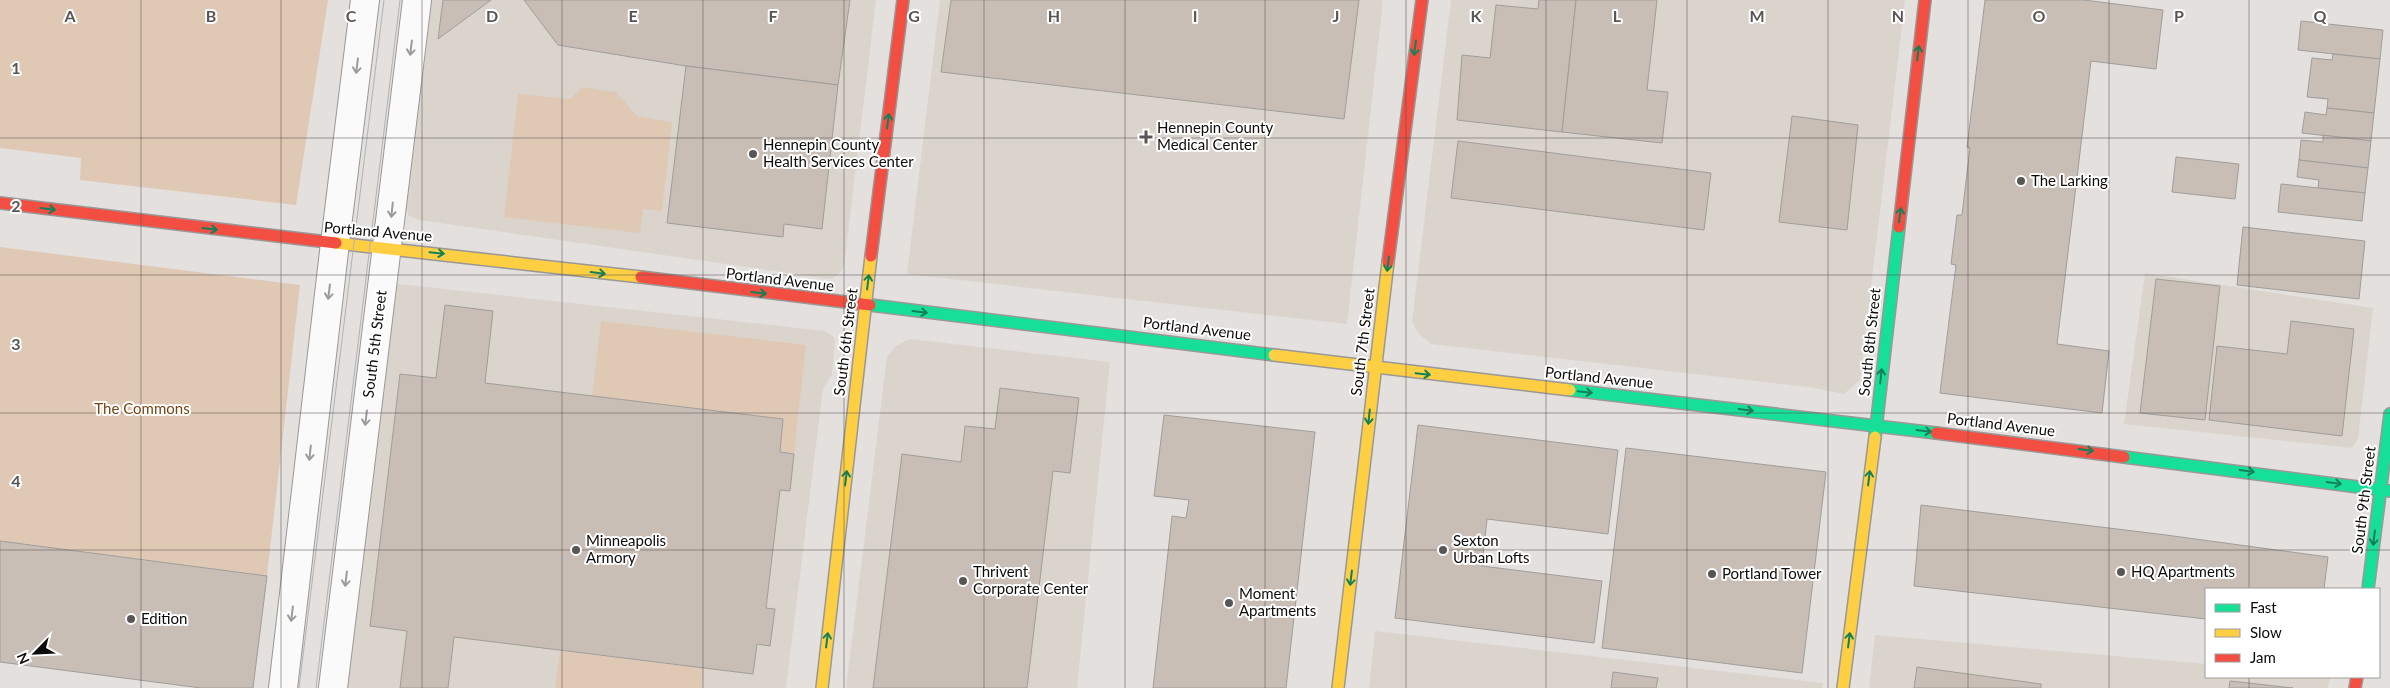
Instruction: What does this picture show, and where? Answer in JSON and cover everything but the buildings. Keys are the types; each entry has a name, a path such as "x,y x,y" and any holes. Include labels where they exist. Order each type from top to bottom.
{"street":[{"path":"283,688 334,243 366,0"},
{"name":"South 5th Street","path":"333,688 417,0"},
{"name":"South 6th Street","path":"822,688 903,0"},
{"name":"South 7th Street","path":"1338,688 1375,368 1422,0"},
{"name":"South 8th Street","path":"1843,688 1876,425 1925,0"},
{"name":"Portland Avenue","path":"0,203 1148,338 1375,368 1876,425 2385,490"},
{"name":"South 9th Street","path":"2368,588 2385,490 2390,414"}],"shaded area":[{"path":"423,0 876,0 844,267 838,275 830,279 419,220 409,216 402,200"},
{"name":"Hennepin County Medical Center","path":"940,0 1383,0 1347,324 907,274"},
{"path":"1451,0 1905,0 1860,380 1844,394 1809,387 1431,344 1419,334 1412,322"},
{"path":"2145,273 2373,308 2358,439 2352,448 2124,424"},
{"name":"Minneapolis Armory","path":"399,284 825,331 833,336 835,341 832,374 823,389 786,688 343,688 393,287"},
{"path":"910,339 1110,362 1077,688 846,688 887,357 896,346"},
{"path":"1375,631 1823,683 1822,688 1369,688"},
{"path":"1875,635 2205,664 2205,678 2330,678 2328,688 1869,688"}],"green space":[{"path":"0,0 328,0 296,205 80,180 81,158 0,148"},
{"path":"582,87 616,92 637,116 672,122 662,211 643,209 640,233 504,217 518,94 570,99"},
{"name":"The Commons","path":"0,247 300,285 267,576 0,541"},
{"path":"601,321 806,345 794,454 780,452 783,419 592,397"},
{"path":"560,651 704,668 702,688 555,688"}],"tram line":[{"path":"299,688 384,0"},
{"path":"316,688 400,0"}],"traffic: fast":[{"path":"1875,437 1899,227"},
{"path":"870,305 1274,355"},
{"path":"1570,390 1936,433"},
{"path":"2368,588 2390,414"},
{"path":"2124,457 2390,491"}],"traffic: slow":[{"path":"336,243 641,277"},
{"path":"822,688 871,256"},
{"path":"1338,688 1388,262"},
{"path":"1274,355 1570,390"},
{"path":"1843,688 1875,437"}],"traffic: jam":[{"path":"871,256 903,0"},
{"path":"1388,262 1422,0"},
{"path":"1899,227 1925,0"},
{"path":"0,203 336,243"},
{"path":"641,277 870,305"},
{"path":"1936,433 2124,457"},
{"path":"2355,688 2357,678"}],"place":[{"name":"Hennepin County Medical Center","path":"1146,137"},
{"name":"Hennepin County Health Services Center","path":"753,154"},
{"name":"The Larking","path":"2021,181"},
{"name":"Minneapolis Armory","path":"576,550"},
{"name":"Sexton Urban Lofts","path":"1443,550"},
{"name":"HQ Apartments","path":"2121,572"},
{"name":"Portland Tower","path":"1712,574"},
{"name":"Thrivent Corporate Center","path":"963,581"},
{"name":"Moment Apartments","path":"1229,603"},
{"name":"Edition","path":"131,619"}]}
